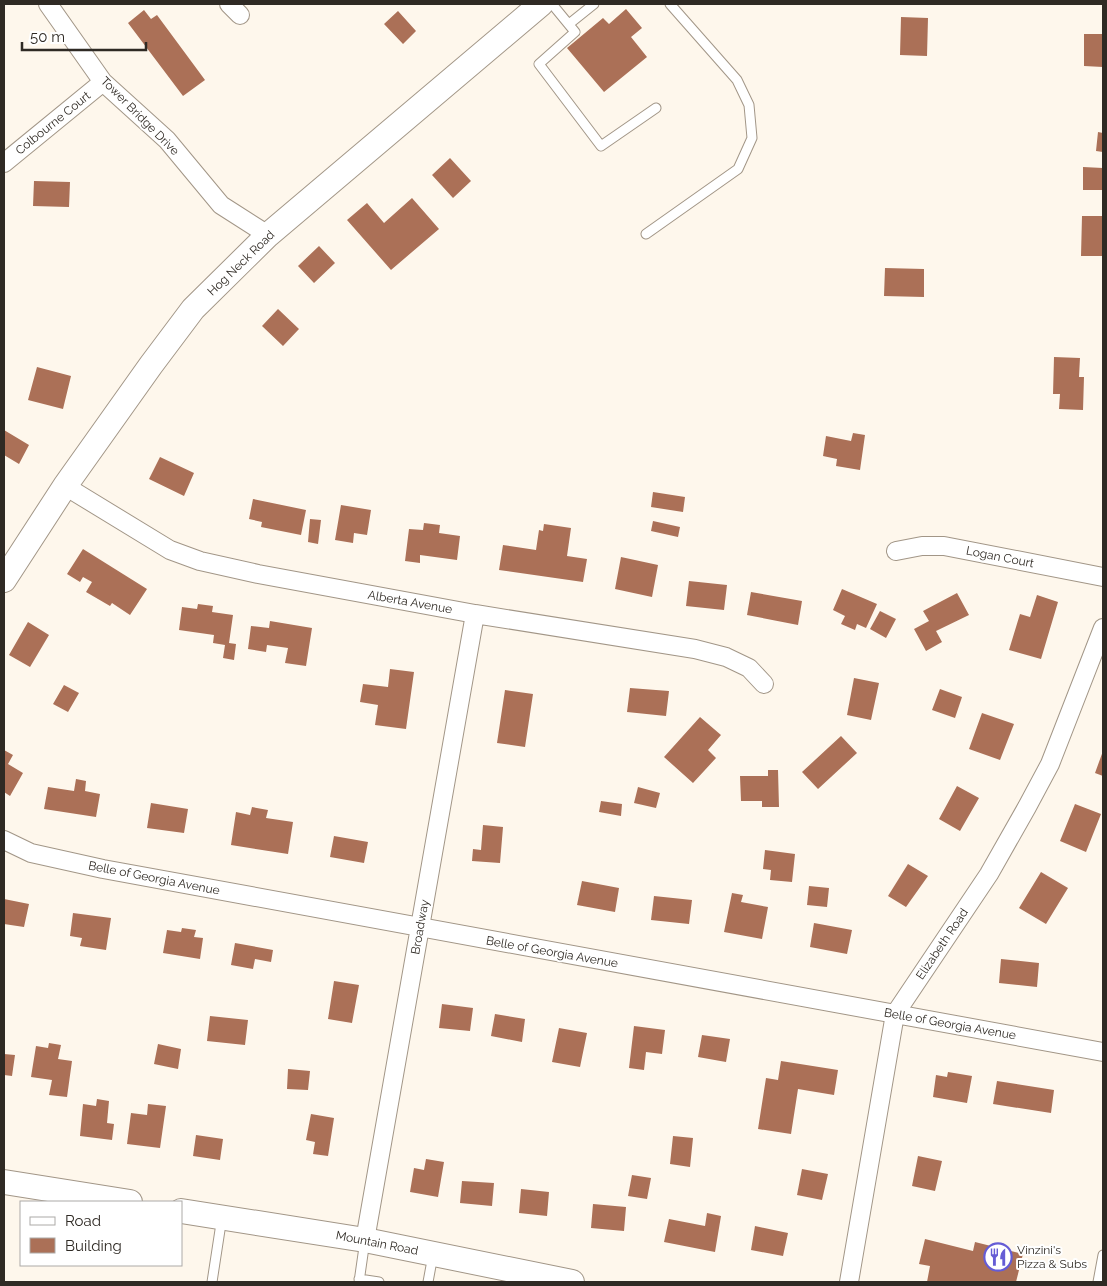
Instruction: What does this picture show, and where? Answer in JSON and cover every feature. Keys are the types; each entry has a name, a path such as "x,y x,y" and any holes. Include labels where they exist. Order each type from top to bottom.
{"main road":[{"name":"Hog Neck Road","path":"4,580 65,486 193,309 268,235 541,4"},
{"path":"4,1182 124,1201"},
{"name":"Mountain Road","path":"182,1211 365,1240 434,1254 536,1279 572,1282"}],"street":[{"name":"Tower Bridge Drive","path":"48,4 103,82 167,140 221,205 268,235"},
{"name":"Colbourne Court","path":"4,163 103,82"},
{"name":"Alberta Avenue","path":"65,486 170,550 200,561 258,574 475,614 695,649 726,657 749,668 764,684"},
{"name":"Logan Court","path":"896,551 915,546 944,546 1103,577"},
{"name":"Broadway","path":"365,1240 475,614"},
{"name":"Elizabeth Road","path":"849,1282 895,1014 989,874 1028,807 1050,764 1103,628"},
{"name":"Belle of Georgia Avenue","path":"4,840 31,853 102,869 1103,1052"}],"lane":[{"path":"552,4 575,32 539,64 601,146 656,108"},
{"path":"569,24 594,4"},
{"path":"646,234 738,169 752,138 749,105 737,80 670,4"},
{"path":"212,1282 222,1217"},
{"path":"365,1240 359,1281 379,1282"},
{"path":"428,1282 434,1254"},
{"path":"1098,1282 1103,1254"}],"building":[{"path":"626,9 642,28 631,37 647,57 604,92 567,48 603,18 609,24"},
{"path":"144,10 151,19 157,15 205,80 183,96 128,23"},
{"path":"398,11 416,31 403,44 384,24"},
{"path":"901,17 928,18 927,56 900,55"},
{"path":"1084,34 1103,34 1103,67 1084,66"},
{"path":"1098,132 1103,133 1103,152 1096,151"},
{"path":"450,158 471,181 453,198 432,175"},
{"path":"1083,167 1103,168 1103,190 1083,190"},
{"path":"34,181 70,182 69,207 33,206"},
{"path":"412,198 439,229 391,270 347,220 367,203 384,223"},
{"path":"1082,216 1103,216 1103,256 1081,256"},
{"path":"319,246 335,263 314,283 298,266"},
{"path":"885,268 924,269 924,297 884,296"},
{"path":"278,309 299,329 283,346 262,326"},
{"path":"1054,357 1080,358 1079,377 1084,377 1083,410 1059,409 1060,394 1053,394"},
{"path":"37,367 71,376 63,409 28,400"},
{"path":"4,430 29,445 19,464 4,455"},
{"path":"853,433 865,435 860,470 836,466 837,459 823,456 826,436 851,441"},
{"path":"160,457 194,473 184,496 149,479"},
{"path":"653,492 685,497 683,512 651,507"},
{"path":"253,499 306,510 301,535 261,527 262,522 249,519"},
{"path":"341,505 371,510 367,535 354,533 353,543 335,540"},
{"path":"310,519 321,520 318,544 308,542"},
{"path":"653,521 680,527 678,537 651,531"},
{"path":"424,523 440,525 439,533 460,536 457,560 420,555 420,563 405,561 409,529 423,530"},
{"path":"544,524 571,528 567,556 587,559 583,582 499,570 503,545 536,550 539,530 543,531"},
{"path":"83,549 147,589 130,615 112,603 110,606 86,592 92,582 83,577 80,582 67,574"},
{"path":"621,557 658,565 652,597 615,589"},
{"path":"689,581 727,585 724,610 686,606"},
{"path":"842,589 877,604 866,628 857,624 855,630 841,624 845,616 833,610"},
{"path":"751,592 802,601 798,625 747,615"},
{"path":"957,593 969,615 936,631 942,642 926,651 914,629 929,621 923,611"},
{"path":"1037,595 1058,602 1041,659 1009,650 1020,614 1030,617"},
{"path":"198,604 213,606 212,612 233,615 229,643 236,644 234,660 223,658 225,645 213,643 214,635 179,630 182,607 197,609"},
{"path":"880,611 896,619 886,638 870,629"},
{"path":"270,621 312,628 306,666 285,663 288,648 267,645 266,652 248,649 251,626 269,628"},
{"path":"28,622 49,635 30,667 9,655"},
{"path":"390,669 414,672 406,729 375,725 378,705 360,702 363,684 388,687"},
{"path":"854,678 879,683 871,720 847,715"},
{"path":"64,685 79,693 68,712 53,704"},
{"path":"630,688 669,691 666,716 627,712"},
{"path":"940,689 962,697 955,718 932,710"},
{"path":"505,690 533,694 525,747 497,743"},
{"path":"982,713 1014,724 1000,760 969,749"},
{"path":"700,717 721,735 708,750 716,758 693,783 664,757"},
{"path":"841,736 857,753 818,789 802,772"},
{"path":"4,750 13,755 8,764 23,773 10,796 4,792"},
{"path":"1103,751 1103,776 1095,773"},
{"path":"768,770 778,770 779,807 762,807 762,801 741,801 740,776 768,776"},
{"path":"76,779 86,781 85,791 100,794 96,817 44,809 48,787 74,791"},
{"path":"957,786 979,798 960,831 939,819"},
{"path":"638,787 660,793 656,808 634,803"},
{"path":"601,801 622,804 621,816 599,812"},
{"path":"151,803 188,809 184,833 147,828"},
{"path":"1075,804 1101,814 1086,852 1060,841"},
{"path":"252,807 268,810 266,818 293,822 288,854 231,845 236,812 250,815"},
{"path":"483,825 503,827 500,863 472,861 473,849 481,850"},
{"path":"334,836 368,842 364,863 330,857"},
{"path":"765,850 795,854 792,882 770,880 771,870 763,869"},
{"path":"908,864 928,876 906,907 888,896"},
{"path":"1041,872 1068,888 1046,924 1019,908"},
{"path":"582,881 619,888 615,912 577,905"},
{"path":"809,886 829,888 827,907 807,905"},
{"path":"732,893 743,895 741,902 768,907 762,939 724,932"},
{"path":"654,896 692,900 689,924 651,920"},
{"path":"4,899 29,904 24,927 4,924"},
{"path":"73,913 111,918 106,950 80,946 82,938 70,936"},
{"path":"814,923 852,930 847,954 810,947"},
{"path":"182,928 196,930 194,937 203,938 200,959 163,953 167,930 181,932"},
{"path":"235,943 273,950 271,962 255,959 253,969 231,965"},
{"path":"1001,959 1039,963 1037,987 999,983"},
{"path":"334,981 359,985 352,1023 328,1019"},
{"path":"442,1004 473,1008 470,1031 439,1028"},
{"path":"495,1014 525,1019 522,1042 491,1036"},
{"path":"210,1016 248,1020 245,1045 207,1041"},
{"path":"634,1026 665,1030 662,1054 646,1052 644,1070 629,1068"},
{"path":"559,1028 587,1033 580,1067 552,1062"},
{"path":"702,1035 730,1039 726,1062 698,1057"},
{"path":"49,1043 61,1045 58,1059 72,1061 67,1097 49,1095 52,1080 31,1077 36,1046 48,1048"},
{"path":"158,1044 181,1049 178,1069 154,1064"},
{"path":"4,1054 15,1055 12,1076 4,1075"},
{"path":"781,1061 838,1070 834,1095 798,1089 791,1134 758,1129 766,1078 778,1080"},
{"path":"288,1069 310,1071 308,1090 287,1089"},
{"path":"948,1072 972,1076 967,1103 933,1097 936,1075 947,1077"},
{"path":"997,1081 1054,1090 1051,1113 993,1104"},
{"path":"97,1099 109,1101 107,1123 114,1124 112,1140 80,1136 83,1104 96,1106"},
{"path":"148,1104 166,1106 160,1148 127,1144 131,1113 147,1115"},
{"path":"311,1114 334,1118 328,1156 313,1154 315,1142 306,1140"},
{"path":"196,1135 223,1139 220,1160 193,1156"},
{"path":"673,1136 693,1138 690,1167 670,1164"},
{"path":"918,1156 942,1161 935,1191 912,1186"},
{"path":"426,1159 444,1162 438,1197 410,1192 414,1168 424,1170"},
{"path":"802,1169 828,1174 822,1200 797,1195"},
{"path":"632,1175 651,1178 647,1199 628,1196"},
{"path":"462,1181 494,1183 492,1206 460,1203"},
{"path":"521,1189 549,1192 547,1216 519,1213"},
{"path":"593,1204 626,1207 624,1231 591,1228"},
{"path":"707,1213 721,1216 715,1252 664,1242 669,1219 705,1226"},
{"path":"755,1226 788,1233 783,1256 751,1250"},
{"path":"925,1239 973,1251 975,1242 1023,1254 1016,1282 927,1282 930,1266 919,1264"}],"place":[{"name":"Vinzini's Pizza & Subs","path":"998,1257"}]}
